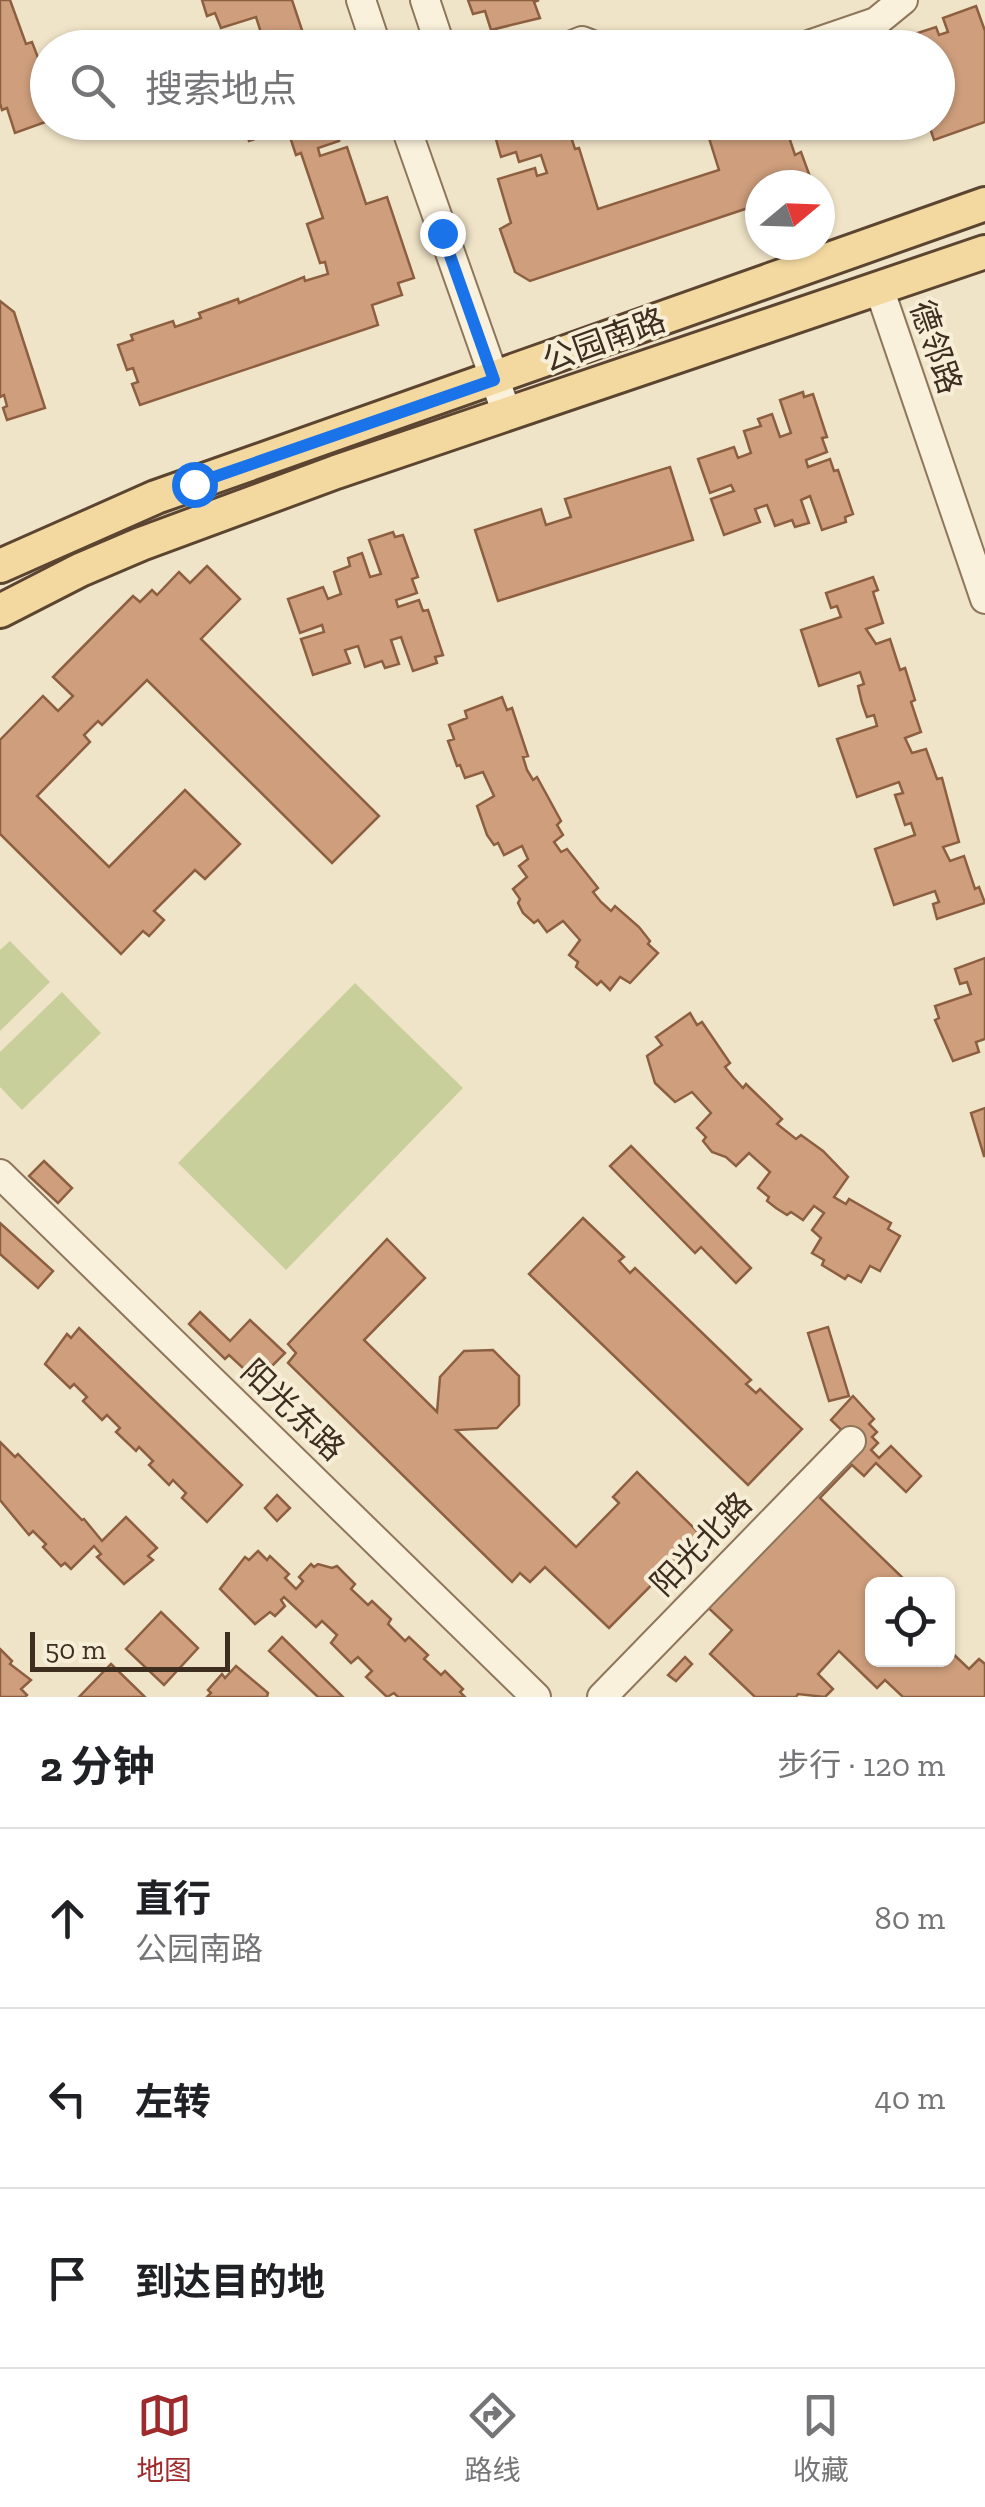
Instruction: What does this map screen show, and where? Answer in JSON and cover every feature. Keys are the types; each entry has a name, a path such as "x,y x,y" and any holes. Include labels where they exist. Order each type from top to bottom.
{"main road":[{"name":"公园南路","path":"0,566 156,497 985,204"},
{"name":"公园南路","path":"0,611 141,544 507,414 985,252"}],"street":[{"path":"361,0 371,30"},
{"path":"425,0 436,30"},
{"path":"853,30 876,22 903,0"},
{"path":"410,140 507,414"},
{"name":"德邻路","path":"879,288 985,599"},
{"name":"阳光东路","path":"0,1174 536,1697"},
{"name":"阳光北路","path":"602,1697 851,1441"}],"green space":[{"path":"10,941 50,982 0,1031 0,950"},
{"path":"355,983 463,1088 286,1270 178,1163"},
{"path":"62,992 101,1033 22,1110 0,1087 0,1052"}],"building":[{"path":"0,0 10,0 26,44 30,43 30,128 15,133 7,108 2,110"},
{"path":"202,0 292,0 302,30 260,30 256,17 221,28 215,13 207,16"},
{"path":"468,0 539,0 534,2 540,18 491,30 485,11 473,14"},
{"path":"976,6 985,31 985,122 955,133 955,30 947,30 943,18"},
{"path":"291,140 339,140 318,148 320,156 347,147 366,204 387,197 414,278 398,283 402,295 372,305 378,325 140,405 132,384 138,382 133,368 127,370 118,345 133,340 131,335 173,321 175,327 201,318 199,313 238,299 239,303 304,277 305,281 328,274 325,262 320,263 307,224 323,218 301,153 296,155"},
{"path":"496,140 572,140 575,149 579,148 598,209 719,170 710,140 790,140 795,155 801,152 808,170 745,170 745,209 530,281 515,272 500,229 511,223 498,179 535,168 537,176 547,173 541,155 519,162 516,152 501,157"},
{"path":"0,301 14,312 45,408 7,420 4,395 0,397"},
{"path":"803,392 804,397 813,394 827,437 822,438 827,452 806,460 808,467 830,459 834,471 838,470 853,514 845,517 846,522 822,530 810,496 801,500 809,523 795,527 792,520 775,526 767,505 755,509 760,522 724,535 711,499 734,491 731,485 710,493 698,459 734,447 738,458 751,453 744,431 761,426 758,419 772,414 780,437 791,433 780,400"},
{"path":"670,467 693,540 498,601 475,530 541,509 546,525 571,517 565,499"},
{"path":"393,532 395,537 403,535 418,577 412,579 417,593 396,600 398,607 419,600 423,611 428,610 443,655 435,657 437,663 413,671 401,637 391,640 399,664 385,668 382,661 365,667 358,646 345,650 350,663 313,675 301,639 324,632 322,625 300,633 288,599 323,587 328,599 341,594 334,572 350,566 348,558 362,553 370,577 381,574 369,540"},
{"path":"207,566 240,599 201,639 379,816 332,863 147,680 102,725 98,721 84,735 90,742 37,796 109,867 185,790 240,844 205,879 195,870 154,911 164,920 149,936 143,931 121,954 0,834 0,740 43,696 58,711 73,696 53,677 133,596 140,602 152,590 157,595 179,572 190,583"},
{"path":"873,577 878,590 873,592 883,623 866,629 876,644 890,639 900,670 905,668 921,732 905,738 912,753 926,749 937,779 942,778 959,842 943,847 950,861 964,856 975,889 979,887 985,903 937,919 933,904 939,902 935,891 894,905 875,849 915,835 911,823 905,825 895,795 903,793 899,782 857,797 837,739 877,726 874,715 867,717 862,703 858,686 864,684 860,672 819,686 801,630 841,617 837,606 831,608 826,593"},
{"path":"502,697 507,710 512,708 528,756 523,757 527,770 533,780 537,777 561,821 557,825 563,835 554,842 561,852 567,849 598,888 593,892 601,902 611,911 615,906 639,927 658,953 630,983 620,977 610,990 601,981 597,985 576,967 578,962 569,955 580,940 563,921 547,932 538,920 534,923 523,913 513,889 527,877 519,866 528,859 522,846 504,855 498,843 494,845 487,835 477,806 494,796 483,772 465,778 460,765 457,766 448,741 454,739 449,725 467,718 465,711"},
{"path":"985,958 985,1039 976,1042 979,1052 953,1061 935,1020 939,1018 935,1006 971,994 967,982 960,984 955,969"},
{"path":"690,1013 697,1025 702,1022 730,1063 725,1067 733,1077 743,1088 746,1084 782,1119 777,1124 796,1139 801,1135 823,1151 848,1177 834,1197 846,1204 849,1199 891,1223 888,1229 900,1236 880,1271 870,1266 861,1282 848,1275 845,1279 822,1265 824,1260 812,1253 821,1238 812,1230 824,1213 814,1206 803,1220 776,1208 758,1188 770,1172 749,1153 736,1166 712,1152 697,1128 711,1113 692,1092 675,1102 655,1083 647,1056 662,1045 656,1037"},
{"path":"985,1108 985,1156 984,1156 971,1113"},
{"path":"631,1146 751,1268 736,1283 701,1247 695,1253 610,1166"},
{"path":"44,1161 72,1188 58,1203 29,1176"},
{"path":"583,1218 624,1257 619,1261 630,1273 635,1268 751,1380 746,1384 756,1393 760,1389 802,1429 748,1485 529,1274"},
{"path":"0,1223 53,1271 38,1288 0,1254"},
{"path":"387,1239 425,1278 364,1340 437,1412 440,1377 464,1351 493,1350 519,1376 519,1405 497,1428 456,1430 576,1547 619,1503 613,1497 637,1472 701,1535 609,1628 545,1567 530,1582 520,1573 512,1582 288,1363 296,1353 288,1344"},
{"path":"200,1312 230,1341 250,1320 285,1353 257,1381 229,1355 225,1359 189,1324"},
{"path":"828,1327 849,1396 829,1401 808,1333"},
{"path":"79,1328 242,1485 207,1522 182,1498 186,1493 173,1480 169,1485 149,1465 153,1461 139,1447 136,1451 116,1432 120,1428 107,1415 102,1420 83,1401 87,1397 74,1384 70,1388 45,1364 67,1334 71,1338"},
{"path":"853,1396 874,1419 869,1424 877,1432 872,1437 878,1443 871,1450 879,1458 891,1446 921,1476 906,1492 876,1463 864,1476 852,1465 820,1498 902,1577 865,1577 865,1667 955,1667 955,1656 969,1669 979,1659 985,1664 985,1697 903,1697 885,1680 877,1688 839,1651 818,1674 833,1689 825,1697 755,1697 710,1654 732,1630 700,1600 853,1441 831,1420"},
{"path":"0,1442 15,1457 18,1454 102,1541 126,1517 157,1548 148,1556 153,1560 124,1584 97,1557 101,1554 94,1546 71,1569 65,1563 61,1566 43,1547 46,1544 33,1531 29,1535 0,1500"},
{"path":"277,1495 290,1508 277,1521 265,1508"},
{"path":"258,1551 267,1560 270,1556 289,1574 285,1578 296,1589 303,1581 299,1577 311,1564 337,1566 355,1584 351,1589 391,1619 388,1624 405,1641 409,1637 428,1655 424,1659 441,1675 445,1671 463,1689 460,1692 465,1697 398,1697 394,1693 387,1697 366,1677 372,1671 358,1657 351,1663 331,1643 337,1635 322,1621 316,1627 284,1597 281,1600 285,1606 275,1616 270,1612 255,1624 220,1589 245,1557 249,1560"},
{"path":"161,1612 198,1648 164,1685 126,1649"},
{"path":"282,1637 343,1697 318,1697 269,1651"},
{"path":"0,1649 12,1661 10,1664 31,1680 21,1689 25,1697 0,1697"},
{"path":"685,1657 692,1664 676,1681 668,1675"},
{"path":"111,1664 145,1697 79,1697"},
{"path":"236,1666 268,1693 267,1697 207,1697 222,1674 225,1678"}],"route":[{"path":"194,484 494,380 442,233"}]}
